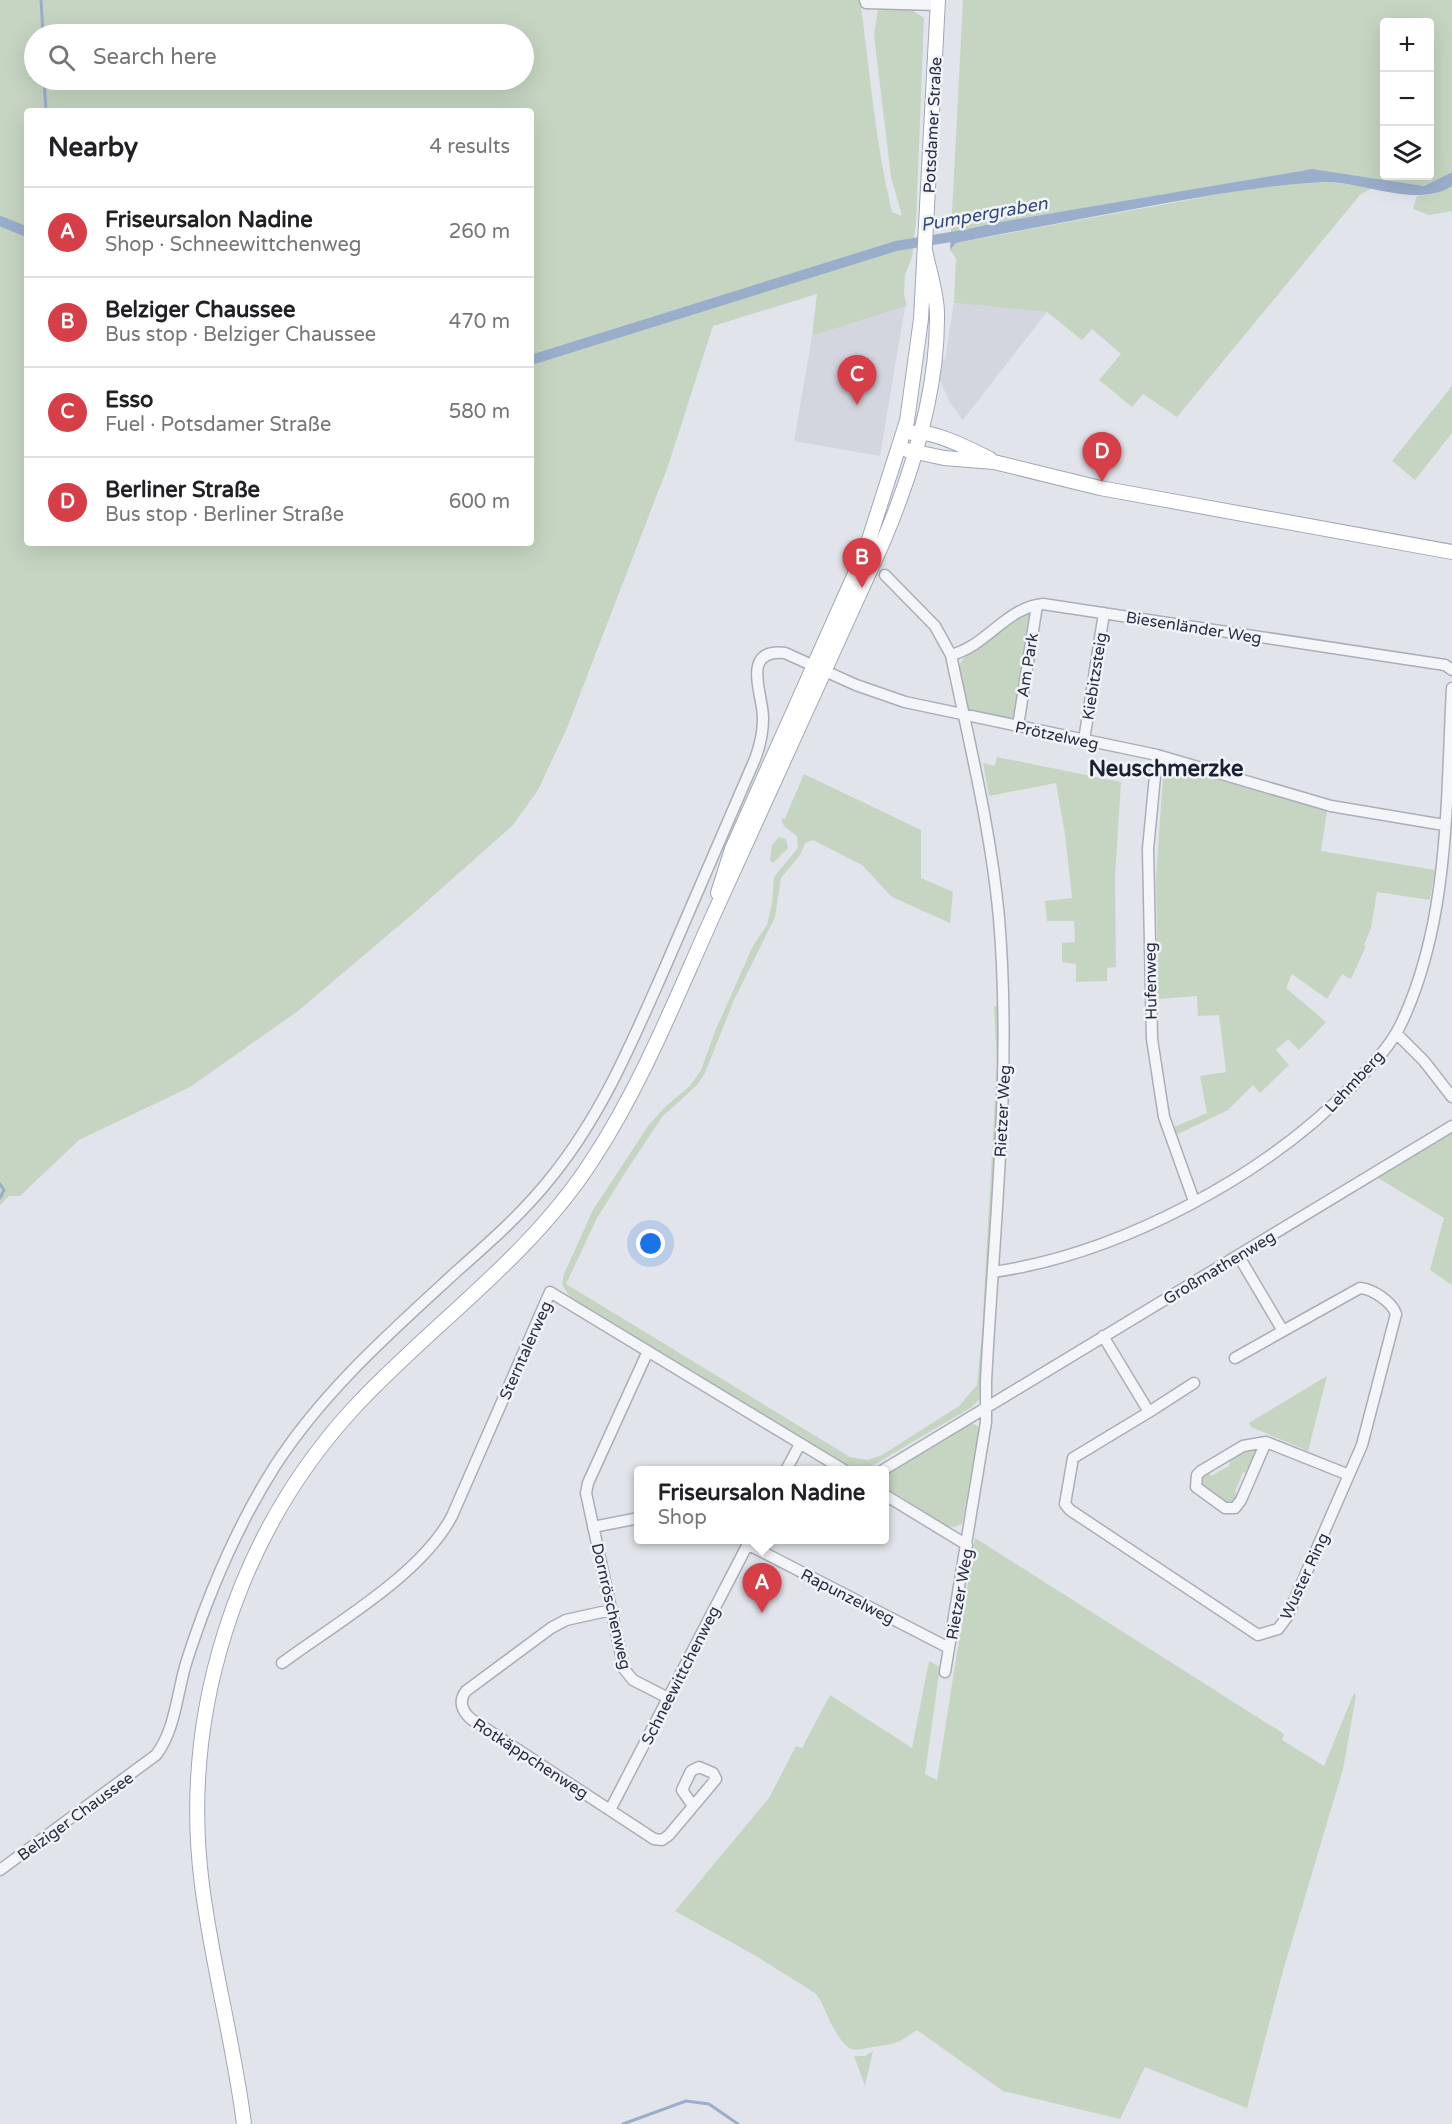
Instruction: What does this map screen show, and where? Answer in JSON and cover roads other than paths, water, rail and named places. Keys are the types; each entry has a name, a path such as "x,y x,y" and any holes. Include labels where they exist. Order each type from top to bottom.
{"main road":[{"name":"Potsdamer Straße","path":"901,442 918,347 938,2"},
{"name":"Potsdamer Straße","path":"920,432 931,371 937,312 925,250"},
{"path":"819,668 883,542 915,453 920,432"},
{"path":"244,2124 207,1919 198,1832 199,1770 206,1709 219,1650 240,1590 278,1512 326,1441 375,1387 494,1276 543,1225 591,1163 629,1100 715,913 819,668 866,549 901,442 920,432 973,450 994,462"},
{"path":"901,442 915,453 994,462 1100,488 1452,552"}],"street":[{"path":"865,0 866,3 938,2"},
{"name":"Rietzer Weg","path":"885,575 935,626 951,655 991,855 1000,941 1004,1057 985,1437 945,1672"},
{"name":"Biesenländer Weg","path":"951,655 977,644 1014,613 1037,605 1104,613 1445,665 1452,670"},
{"name":"Am Park","path":"1018,726 1037,605"},
{"name":"Kiebitzsteig","path":"1084,740 1104,613"},
{"name":"Belziger Chaussee","path":"0,1870 150,1761 166,1741 186,1663 223,1564 242,1523 277,1463 305,1424 355,1367 526,1207 573,1149 600,1105 636,1034 755,759 763,720 756,671 760,661 777,652 819,668"},
{"name":"Prötzelweg","path":"819,668 905,702 1157,755 1309,800 1444,825"},
{"name":"Lehmberg","path":"993,1272 1020,1268 1086,1250 1194,1201 1261,1162 1310,1126 1369,1069 1396,1033 1411,1000 1428,943 1439,884 1452,688"},
{"name":"Hufenweg","path":"1157,755 1148,857 1152,1039 1164,1117 1194,1201"},
{"path":"1396,1033 1424,1061 1452,1097"},
{"name":"Großmathenweg","path":"986,1407 1452,1125"},
{"path":"1238,1255 1283,1331"},
{"name":"Wuster Ring","path":"1194,1383 1073,1458 1065,1504 1070,1510 1258,1635 1278,1629 1287,1617 1349,1475 1366,1431 1395,1310 1391,1304 1369,1290 1360,1288 1235,1358"},
{"name":"Sterntalerweg","path":"282,1663 409,1570 440,1537 452,1516 550,1292 837,1466"},
{"path":"1103,1336 1149,1412"},
{"name":"Dornröschenweg","path":"648,1351 588,1483 586,1493 626,1672 633,1680 668,1698"},
{"path":"889,1467 986,1407"},
{"path":"1266,1442 1241,1500 1235,1508 1225,1509 1196,1487 1197,1475 1201,1471 1243,1446 1266,1442 1349,1475"},
{"path":"788,1466 800,1444"},
{"path":"889,1497 967,1545"},
{"name":"Dornröschenweg","path":"593,1527 634,1519"},
{"name":"Schneewittchenweg","path":"610,1810 748,1544"},
{"name":"Rapunzelweg","path":"753,1544 949,1648"},
{"name":"Rotkäppchenweg","path":"611,1610 560,1622 469,1689 461,1702 462,1709 471,1719 658,1840 669,1835 693,1806"}],"water":[{"path":"1312,169 1424,186 1452,172 1452,186 1423,195 1407,195 1338,183 1303,183 1166,203 956,243 950,250 951,233 994,223"}],"waterway":[{"path":"41,0 42,24"},
{"path":"45,90 46,108"},
{"name":"Pumpergraben","path":"0,221 24,231"},
{"name":"Pumpergraben","path":"534,359 896,246 963,235"},
{"path":"0,1184 4,1190 0,1198"},
{"path":"623,2124 686,2101 709,2104 738,2124"}],"place":[{"name":"Esso","path":"857,405"},
{"name":"Berliner Straße","path":"1102,482"},
{"name":"Belziger Chaussee","path":"862,588"},
{"name":"Friseursalon Nadine","path":"762,1613"}],"district":[{"name":"Neuschmerzke","path":"1166,768"}]}
